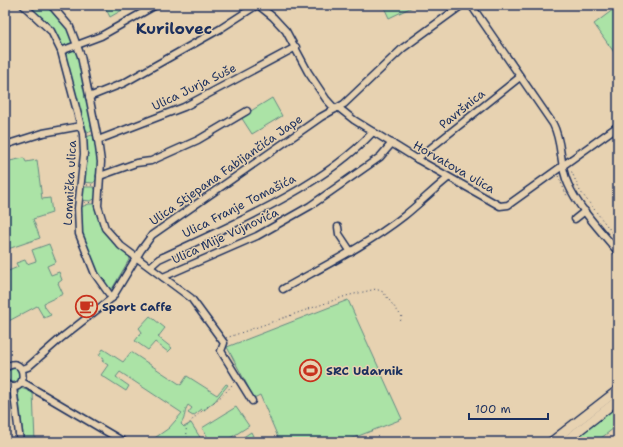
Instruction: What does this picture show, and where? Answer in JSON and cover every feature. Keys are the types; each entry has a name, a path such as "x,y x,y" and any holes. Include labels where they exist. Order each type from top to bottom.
{"main road":[{"path":"551,442 618,390"},
{"path":"564,442 618,400"}],"street":[{"name":"Lomnička ulica","path":"23,5 51,31 61,51 83,134 84,160 80,185 78,226 80,240 100,284 112,298"},
{"path":"51,5 66,21 78,44 98,140 100,176 98,202 100,215 108,233 121,246 137,256 191,298 223,341 221,351 252,401"},
{"path":"61,51 101,36 156,5"},
{"path":"89,97 130,80 220,30 258,5"},
{"name":"Horvatova ulica","path":"258,5 273,17 286,31 326,99 337,108 392,144 448,178 500,206 508,205 618,126"},
{"name":"Ulica Stjepana Fabijančića Jape","path":"22,369 28,367 60,339 112,298 145,242 156,232 251,165 337,108 403,48 462,5"},
{"path":"471,5 556,130 562,166 568,184 585,211 616,254"},
{"name":"Ulica Jurja Suše","path":"98,140 184,107 296,47"},
{"name":"Pavršnica","path":"417,159 520,76"},
{"path":"100,176 136,163 151,161 198,140 247,111"},
{"path":"5,145 43,133 81,126"},
{"name":"Ulica Franje Tomašića","path":"150,267 159,259 266,208 324,173 361,145 373,132"},
{"path":"83,134 97,133"},
{"name":"Ulica Mije Vujnovića","path":"163,277 257,236 310,206 380,157 392,144"},
{"path":"283,289 351,252 404,216 448,178"},
{"path":"575,219 585,211"},
{"path":"338,227 339,234 351,252"},
{"path":"7,366 16,365 22,369 24,375 22,382 13,387"},
{"path":"22,382 93,422 124,442"},
{"path":"5,383 13,387"},
{"path":"13,387 20,442"}],"path":[{"path":"570,167 570,171 580,191 618,240"},
{"path":"556,170 563,190 570,201"},
{"path":"80,185 99,186"},
{"path":"79,203 98,202"},
{"path":"616,254 618,261"},
{"path":"223,341 346,296 376,288 383,292 394,304 402,317 400,322"},
{"path":"188,442 186,428 190,422 223,395 237,375"}],"green space":[{"path":"27,5 49,5 65,22 73,43 62,46 48,23"},
{"path":"104,5 131,5 110,17"},
{"path":"383,5 412,5 412,7 389,18"},
{"path":"618,6 618,53 616,55 594,24"},
{"path":"73,48 77,51 94,129 90,132 83,126 65,54"},
{"path":"272,98 282,116 252,134 241,117"},
{"path":"92,135 95,138 99,169 96,180 93,183 83,182 86,137"},
{"path":"24,158 26,162 37,160 42,199 50,198 52,213 33,219 40,238 5,250 5,162"},
{"path":"82,187 94,187 97,193 95,199 90,201 82,200"},
{"path":"89,204 95,204 98,215 130,258 112,289 109,289 97,273 82,240 81,207"},
{"path":"49,244 56,262 47,266 51,275 59,272 62,280 58,283 63,294 44,303 51,315 44,318 37,306 5,323 5,269 6,272 18,267 16,263 25,260 27,264 36,261 32,250"},
{"name":"SRC Udarnik","path":"348,300 402,419 343,442 280,442 260,395 254,398 227,347"},
{"path":"150,316 165,328 158,337 172,348 168,352 155,342 148,350 135,341 142,332 139,328"},
{"path":"103,349 123,362 131,352 181,385 187,376 217,395 226,384 228,385 215,401 203,411 202,409 193,416 188,413 192,408 188,405 187,407 181,424 184,427 191,423 203,442 149,442 169,428 182,413 120,372 116,377 129,386 126,391 101,375 108,365 102,361 104,358 99,355"},
{"path":"10,368 16,368 20,372 20,378 16,382 10,382 6,378 6,372"},
{"path":"20,388 33,392 35,442 24,442 18,392"},
{"path":"618,405 618,425 596,442 571,442"},
{"path":"236,407 249,426 224,442 211,442 202,428"},
{"path":"251,432 253,436 244,442 236,442"}],"place":[{"name":"Sport Caffe","path":"87,307"},
{"name":"SRC Udarnik","path":"310,371"}],"district":[{"name":"Kurilovec","path":"174,28"}]}
